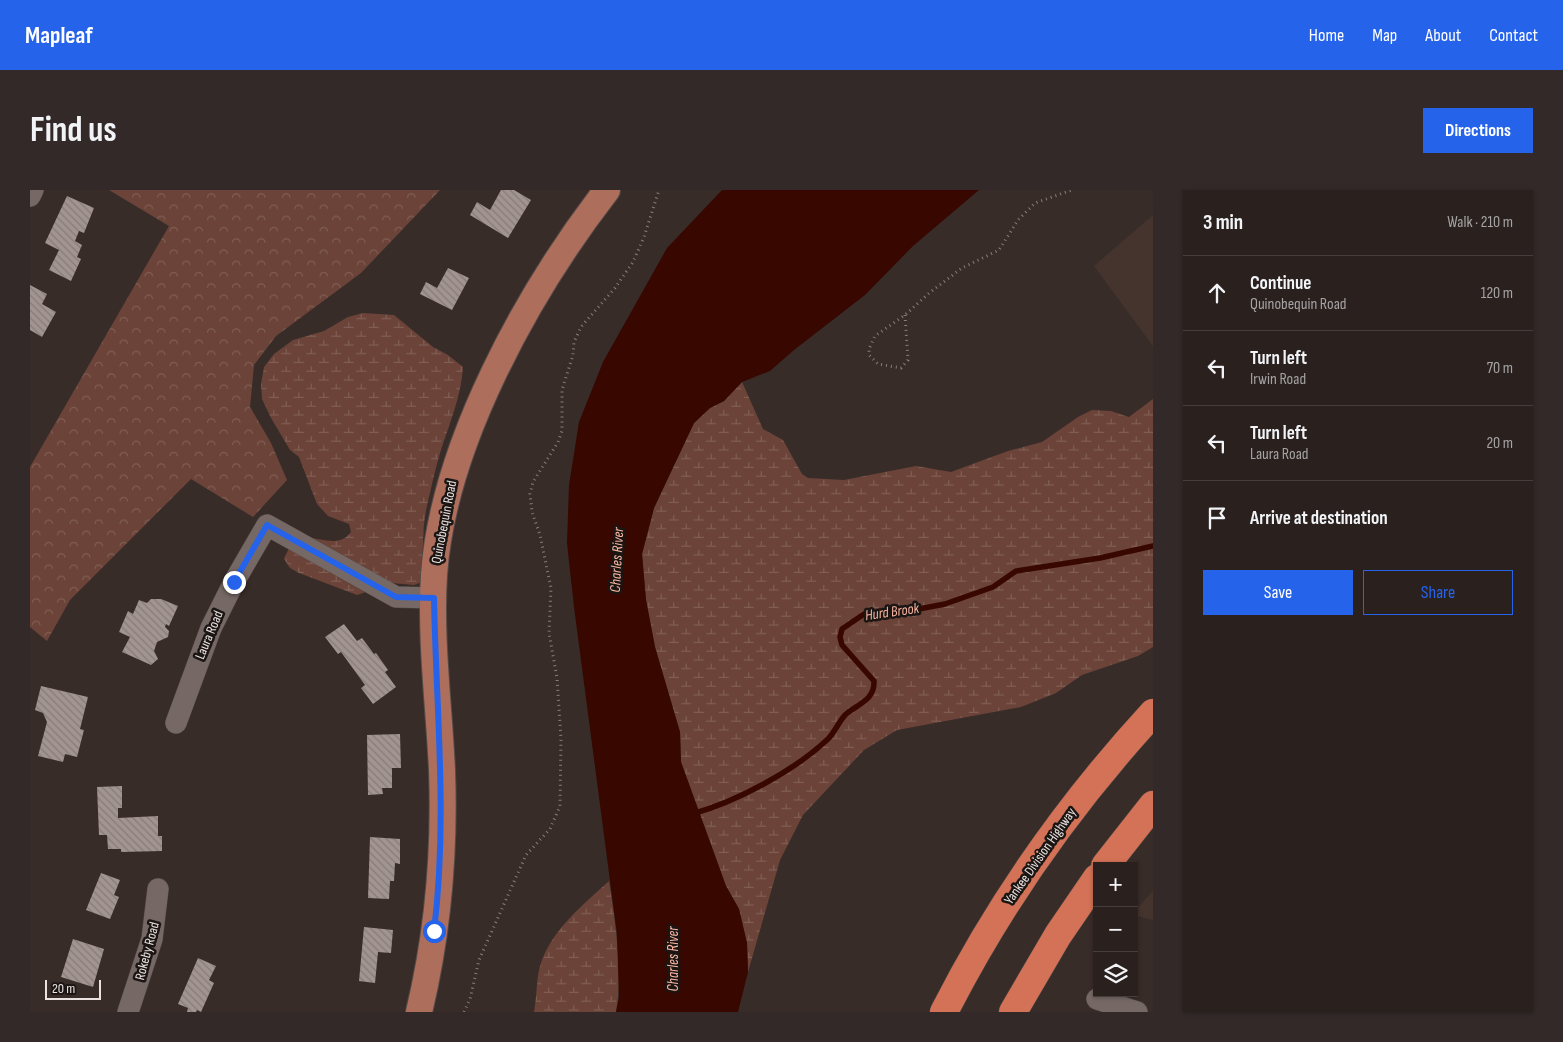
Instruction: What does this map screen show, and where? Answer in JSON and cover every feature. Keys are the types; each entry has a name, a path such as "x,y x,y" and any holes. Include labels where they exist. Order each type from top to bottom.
{"highway":[{"name":"Yankee Division Highway","path":"944,1012 981,945 1033,864 1101,773 1153,712"},
{"path":"1108,862 1153,805"},
{"path":"1013,1012 1054,943 1093,884"}],"main road":[{"name":"Quinobequin Road","path":"418,1012 434,931 442,839 442,771 434,598 436,556 444,511 456,466 480,403 498,364 540,289 606,190"}],"street":[{"path":"30,196 33,190"},
{"name":"Laura Road","path":"176,723 211,628 234,582 267,525 396,597 434,598"},
{"name":"Rokeby Road","path":"128,1012 152,939 158,889"},
{"path":"1097,998 1137,1012"}],"path":[{"path":"464,1012 470,999 479,960 526,855 550,829 560,806 562,739 557,678 549,633 551,588 530,494 533,482 558,442 562,431 562,390 573,355 574,342 581,326 615,288 633,262 644,237 659,190"},
{"path":"905,316 908,360 901,368 878,364 869,355 871,342 875,336 905,316 928,294 962,268 999,250 1018,220 1035,203 1072,190"}],"shaded area":[{"path":"1153,215 1153,346 1094,266"},
{"path":"1153,891 1153,920 1138,916 1138,908"}],"green space":[{"path":"109,190 440,190 361,273 276,336 254,365 250,407 271,443 287,480 253,517 191,479 70,600 47,641 30,627 30,467 169,226"},
{"path":"363,313 394,315 433,347 448,355 463,367 457,400 438,459 425,515 422,582 414,585 392,583 357,595 299,573 290,568 284,559 291,546 299,540 307,538 334,541 343,539 351,532 349,524 328,516 317,504 299,457 290,450 262,399 261,384 264,367 274,354 293,340 324,331 348,317"},
{"path":"742,382 763,429 783,440 802,474 808,478 844,480 916,466 951,472 1008,451 1042,442 1078,417 1092,410 1111,411 1129,417 1153,399 1153,647 1138,656 1082,675 1056,693 1021,707 897,730 864,750 803,815 780,860 748,972 747,943 739,909 726,886 681,762 680,732 655,647 646,600 642,554 654,508 694,423 710,408 724,401"},
{"path":"609,881 616,929 619,981 616,1012 534,1012 540,966 545,953 568,919"}],"water":[{"name":"Charles River","path":"722,190 979,190 913,246 865,295 770,371 742,382 724,401 710,408 694,423 654,508 642,554 646,600 655,647 680,732 681,762 726,886 739,909 747,943 748,972 738,1012 616,1012 619,997 617,934 567,543 569,485 579,422 603,362 667,248"}],"building":[{"path":"501,190 514,190 531,200 508,238 470,215 477,202 490,210"},
{"path":"67,196 94,208 84,233 79,231 75,241 82,245 77,257 81,259 71,281 49,270 59,250 45,243"},
{"path":"448,268 469,278 452,310 420,294 426,282 437,288"},
{"path":"30,285 47,294 42,304 56,312 42,337 30,330"},
{"path":"151,599 161,599 178,606 169,626 166,624 165,627 169,631 168,637 157,642 154,651 158,659 151,665 122,652 130,637 119,632 128,611 133,614 139,600 147,603"},
{"path":"344,624 357,641 362,638 374,654 376,653 388,670 385,672 396,687 373,704 361,688 365,685 341,652 338,654 325,637"},
{"path":"41,686 88,697 80,729 84,730 77,757 65,754 63,762 38,756 47,722 43,713 35,710"},
{"path":"400,734 401,768 392,768 392,788 382,788 383,794 368,795 367,735"},
{"path":"122,786 122,808 118,808 118,818 158,816 158,836 162,836 162,851 121,852 121,849 108,849 107,835 99,835 97,787"},
{"path":"370,837 400,839 400,864 395,863 394,881 390,881 389,899 368,898"},
{"path":"101,873 120,880 114,895 119,897 110,919 86,910"},
{"path":"364,927 393,930 391,953 378,952 375,983 359,981"},
{"path":"73,939 104,949 93,987 61,977"},
{"path":"198,958 216,966 209,980 214,983 201,1012 197,1010 196,1012 187,1012 188,1008 178,1004"}],"waterway":[{"name":"Hurd Brook","path":"692,814 727,802 764,784 799,763 828,739 846,714 869,697 874,687 874,681 842,645 840,637 842,629 864,614 898,613 945,604 993,587 1016,571 1100,558 1153,546"}],"route":[{"path":"234,582 267,525 396,597 408,599 434,598 442,771 442,816 441,863 434,931"}]}
